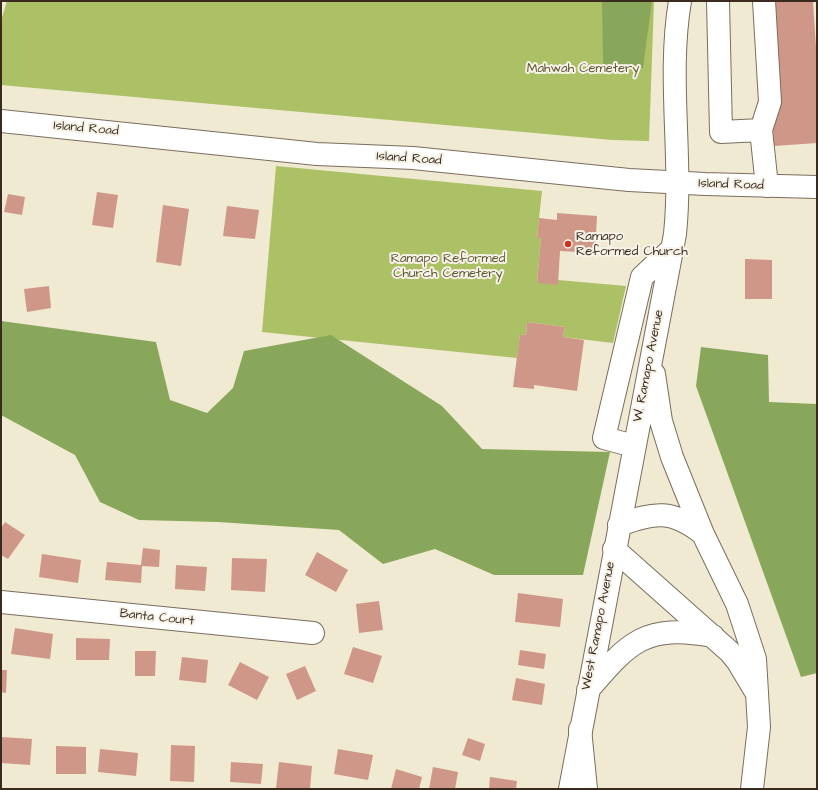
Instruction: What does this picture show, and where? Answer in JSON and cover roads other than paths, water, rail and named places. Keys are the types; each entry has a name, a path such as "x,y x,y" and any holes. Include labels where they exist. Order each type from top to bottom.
{"main road":[{"name":"W. Ramapo Avenue","path":"614,549 672,249 676,220 677,182 675,32 680,1"},
{"path":"718,1 721,132 760,130"},
{"path":"764,1 770,102 760,130 767,186"},
{"name":"Island Road","path":"1,121 317,154 413,158 621,179 817,187"},
{"path":"634,446 604,438 642,278 672,249"},
{"path":"620,372 651,355"},
{"name":"West Ramapo Avenue","path":"651,355 657,401 666,439 704,534 729,586 750,640 755,660 759,733 752,789"},
{"path":"619,524 646,516 664,514 690,523 704,534"},
{"name":"West Ramapo Avenue","path":"614,549 713,636 738,662 757,694"},
{"name":"West Ramapo Avenue","path":"570,789 614,549"},
{"name":"Banta Court","path":"1,602 313,634"},
{"path":"587,691 618,657 637,641 646,637 658,633 680,631 713,636"},
{"path":"580,729 586,789"}],"place":[{"name":"Ramapo Reformed Church","path":"568,244"}],"park label":[{"name":"Mahwah Cemetery","path":"583,69"},
{"name":"Ramapo Reformed Church Cemetery","path":"448,266"}]}
